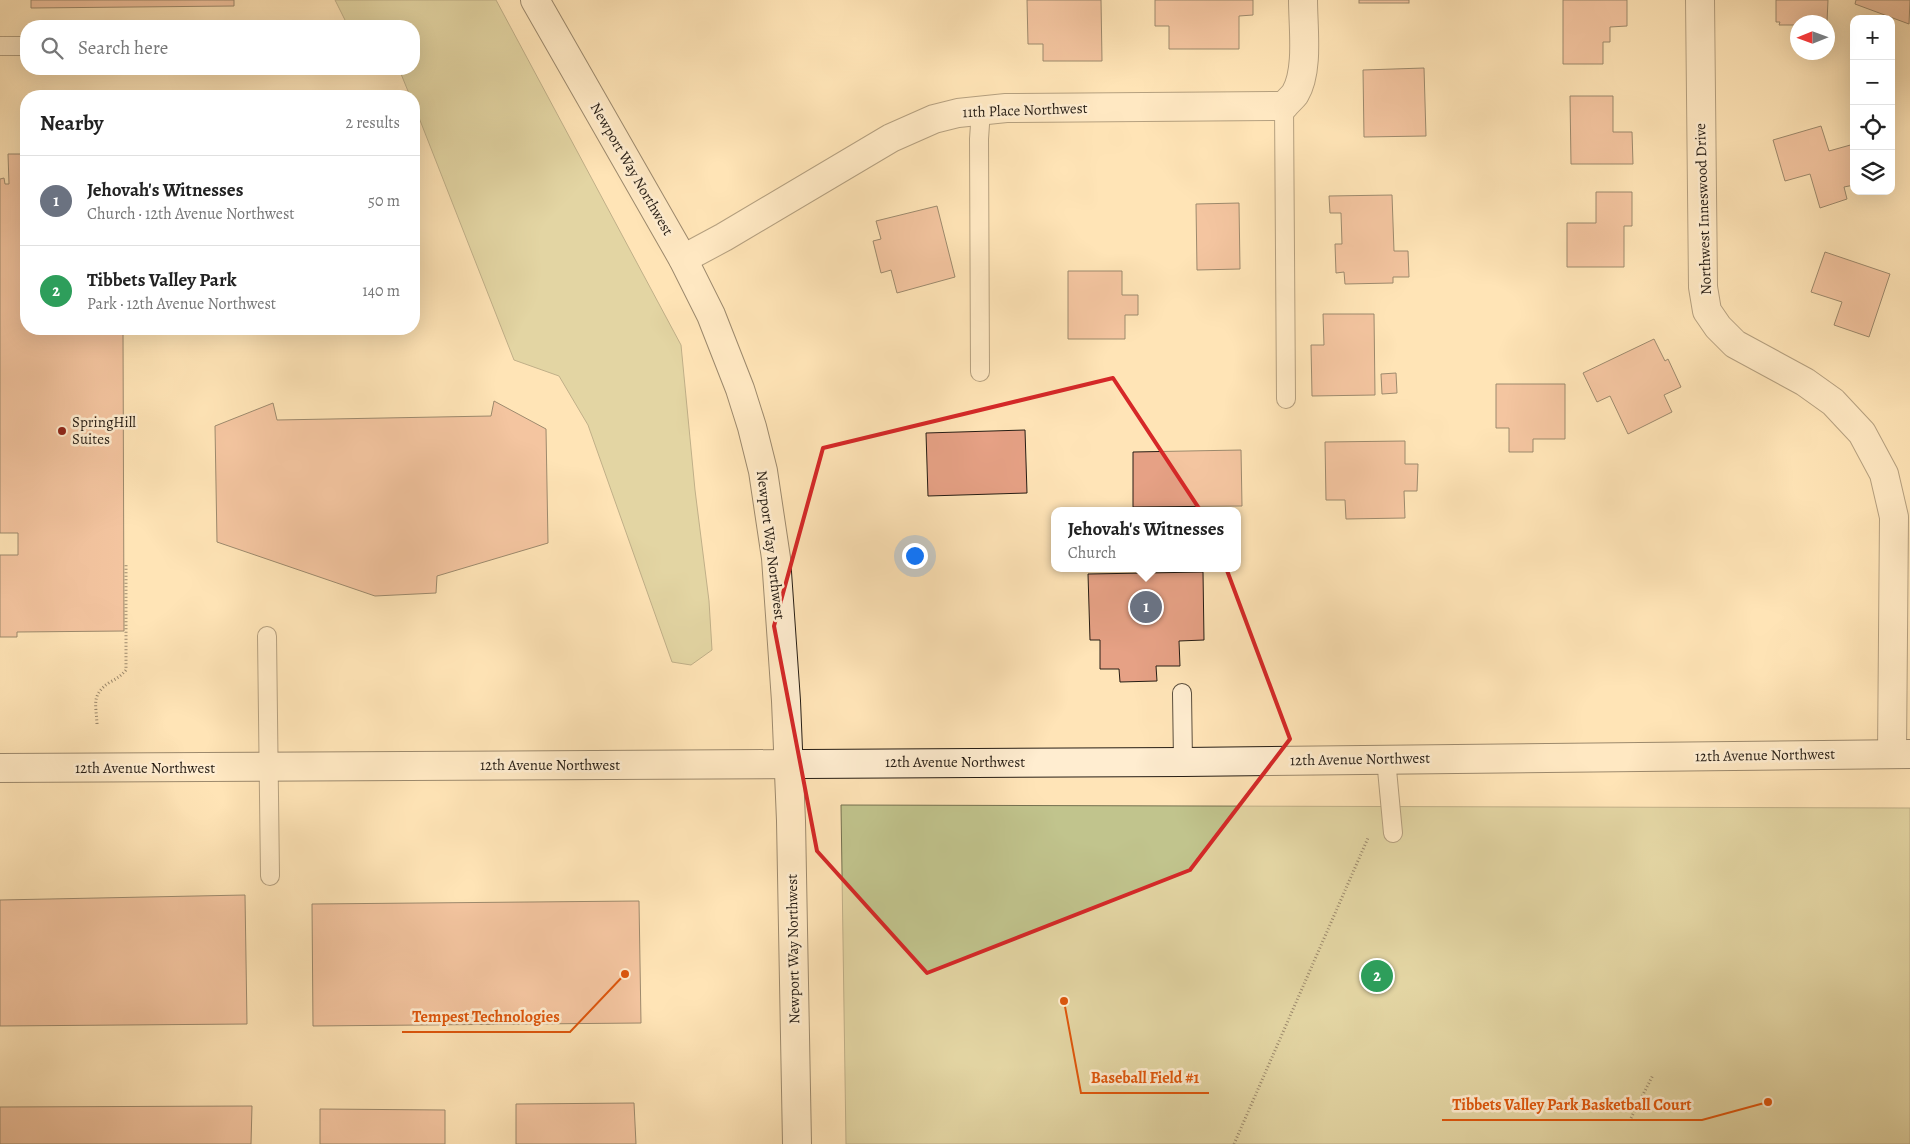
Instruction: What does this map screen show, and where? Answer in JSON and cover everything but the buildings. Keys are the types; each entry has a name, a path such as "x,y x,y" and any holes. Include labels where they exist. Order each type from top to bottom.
{"street":[{"name":"Newport Way Northwest","path":"535,0 683,259 711,315 726,351 752,428 763,471 772,524 780,608 789,764 797,1144"},
{"path":"1284,106 1294,95 1301,79 1303,0"},
{"name":"Northwest Inneswood Drive","path":"1700,0 1703,287 1707,311 1718,328 1735,344 1805,382 1833,402 1862,433 1884,474 1894,517 1901,754"},
{"name":"11th Place Northwest","path":"683,259 724,237 891,138 934,120 958,113 981,110 1284,106"},
{"name":"12th Avenue Northwest","path":"0,768 1183,762 1901,754"}],"lane":[{"path":"0,46 20,46"},
{"path":"1284,106 1286,399"},
{"path":"980,372 979,139 981,110"},
{"path":"266,636 270,876"},
{"path":"1182,693 1183,762"},
{"path":"1386,759 1393,833"}],"path":[{"path":"97,724 96,698 98,692 126,670 126,565 124,565"},
{"path":"1234,1144 1370,832"},
{"path":"1630,1118 1652,1075"}],"highlighted area":[{"path":"1113,378 1210,525 1290,739 1190,870 927,973 817,851 774,626 823,448"}],"green space":[{"path":"335,0 496,0 681,345 695,490 709,601 712,650 691,665 672,662 588,425 559,376 514,360 420,120 420,90 408,90 401,75 420,75 420,20 345,20"},
{"path":"841,805 1910,808 1910,1144 846,1144"}],"place":[{"name":"SpringHill Suites","path":"62,431"},
{"name":"Jehovah's Witnesses","path":"1146,607"},
{"name":"Tempest Technologies","path":"625,974"},
{"name":"Tibbets Valley Park","path":"1377,976"},
{"name":"Baseball Field #1","path":"1064,1001"},
{"name":"Tibbets Valley Park Basketball Court","path":"1768,1102"}]}
